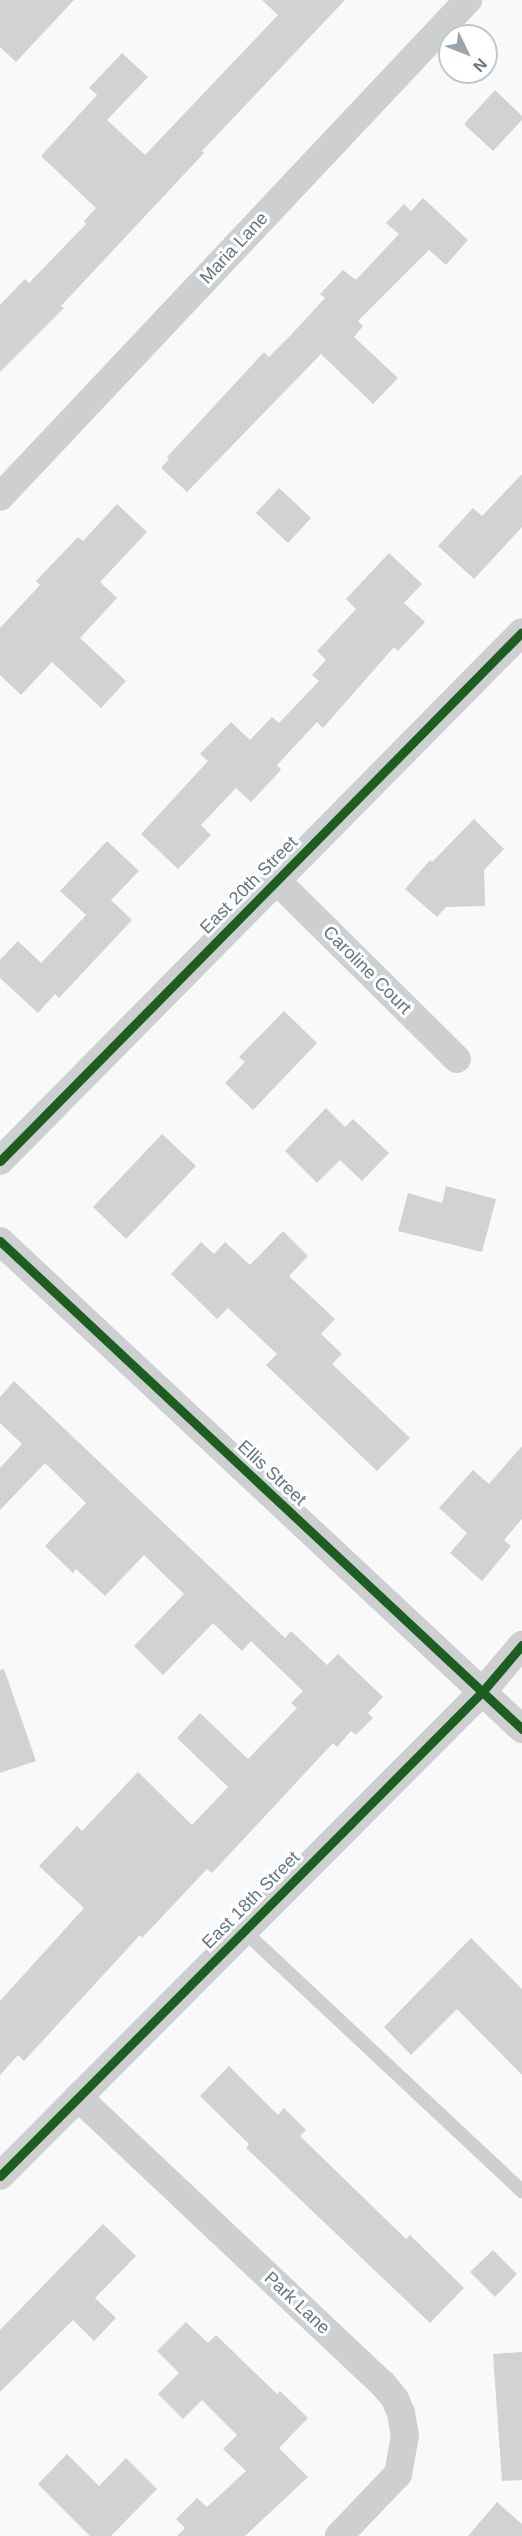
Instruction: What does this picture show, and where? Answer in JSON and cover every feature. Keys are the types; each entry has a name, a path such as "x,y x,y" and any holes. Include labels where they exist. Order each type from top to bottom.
{"street":[{"name":"Maria Lane","path":"0,497 468,0"},
{"name":"East 20th Street","path":"0,1161 522,632"},
{"name":"Caroline Court","path":"277,881 457,1059"},
{"name":"Ellis Street","path":"0,1241 522,1729"},
{"name":"East 18th Street","path":"0,2176 482,1692 522,1645"},
{"name":"Park Lane","path":"78,2097 382,2384 395,2399 401,2413 405,2435 398,2474 339,2536"}],"lane":[{"path":"244,1931 522,2191"}],"building":[{"path":"0,0 74,0 16,62 0,47"},
{"path":"262,0 345,0 202,151 204,153 61,306 64,308 0,372 0,305 25,279 29,283 86,224 84,221 96,208 41,156 97,95 89,88 122,53 148,77 107,120 145,155 278,15"},
{"path":"495,90 522,116 522,120 493,151 464,124"},
{"path":"423,198 468,240 446,265 429,250 358,321 363,326 354,337 398,378 373,404 321,354 187,492 161,468 169,459 167,457 264,352 269,357 289,337 325,298 320,294 343,270 356,280 399,234 386,223 404,204 411,211"},
{"path":"522,474 522,527 474,579 438,546 473,508 482,516"},
{"path":"279,488 311,518 288,543 256,513"},
{"path":"117,504 147,532 100,582 117,598 80,638 126,681 101,708 52,662 21,695 0,675 0,628 40,585 36,581 78,537 83,541"},
{"path":"389,553 422,584 404,603 425,622 398,651 394,647 323,728 317,722 277,765 281,770 251,802 236,788 201,825 211,835 178,869 141,834 208,761 200,754 231,722 250,740 272,717 279,723 319,681 312,675 326,660 317,651 356,609 346,599"},
{"path":"474,819 504,849 484,870 485,906 446,907 437,917 405,889 430,860 432,862"},
{"path":"107,841 139,871 111,900 132,920 59,998 55,994 38,1013 0,978 0,960 18,941 41,963 86,915 60,891"},
{"path":"284,1011 317,1043 253,1110 225,1083 245,1062 239,1057"},
{"path":"326,1108 345,1127 353,1119 389,1153 362,1181 340,1160 317,1183 285,1151"},
{"path":"162,1134 196,1166 126,1239 93,1207"},
{"path":"446,1186 496,1199 482,1252 398,1231 408,1193 442,1203"},
{"path":"283,1231 308,1256 289,1276 335,1319 321,1334 342,1354 332,1364 410,1438 377,1471 266,1365 277,1354 228,1308 217,1319 171,1274 201,1242 214,1254 225,1242 250,1265"},
{"path":"14,1381 285,1638 291,1631 327,1665 338,1654 383,1697 368,1713 373,1718 356,1735 351,1731 337,1747 333,1743 212,1873 207,1869 142,1938 140,1935 24,2061 18,2055 0,2075 0,2001 84,1908 39,1866 77,1826 82,1831 138,1772 192,1825 228,1787 177,1738 200,1713 248,1759 297,1708 291,1703 303,1691 251,1641 242,1651 213,1623 163,1675 134,1646 184,1594 144,1555 105,1596 76,1569 73,1573 45,1546 86,1503 45,1463 0,1510 0,1468 22,1444 0,1423 0,1397"},
{"path":"522,1446 522,1519 504,1540 511,1546 482,1581 450,1553 467,1533 439,1508 473,1470 489,1484"},
{"path":"4,1669 36,1761 0,1773 0,1670"},
{"path":"471,1938 522,1989 522,2075 457,2009 411,2055 384,2027"},
{"path":"229,2066 278,2115 284,2108 306,2130 300,2136 406,2239 410,2235 464,2288 430,2323 246,2148 249,2144 200,2096"},
{"path":"103,2224 136,2256 95,2298 116,2318 94,2341 73,2320 0,2392 0,2330"},
{"path":"493,2250 517,2274 495,2297 470,2272"},
{"path":"186,2322 208,2343 216,2335 277,2394 280,2391 308,2418 279,2448 308,2477 245,2536 177,2536 185,2528 176,2519 197,2498 207,2507 246,2471 223,2449 237,2435 202,2400 183,2419 158,2394 179,2373 157,2351"},
{"path":"522,2352 522,2480 502,2481 493,2354"},
{"path":"67,2454 99,2486 126,2458 157,2489 111,2536 90,2536 38,2484"},
{"path":"497,2502 522,2524 522,2536 468,2536"}],"cycle path":[{"path":"0,1161 522,632"},
{"path":"0,1241 522,1729"},
{"path":"0,2176 482,1692 522,1645"}]}
